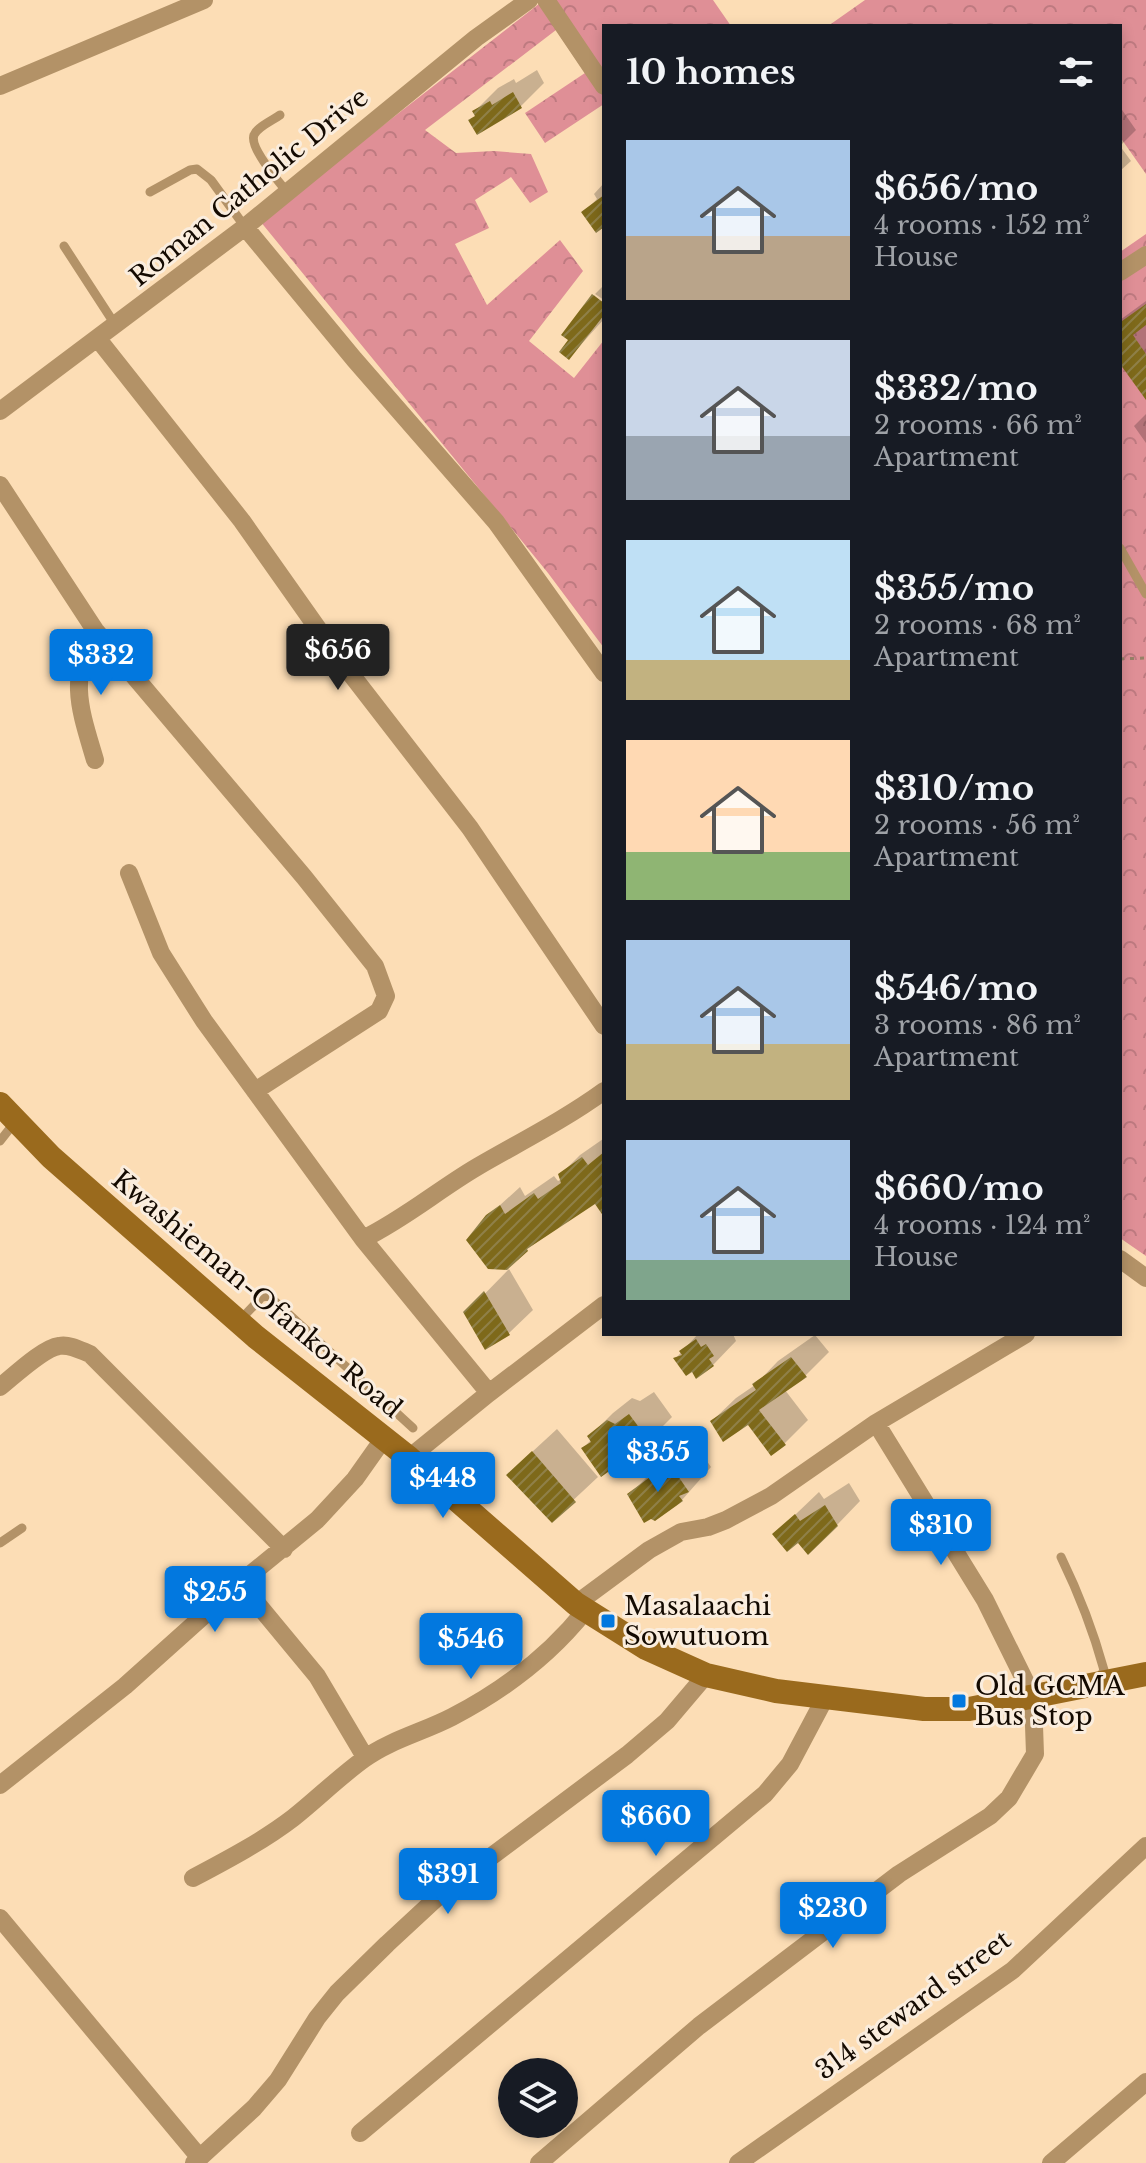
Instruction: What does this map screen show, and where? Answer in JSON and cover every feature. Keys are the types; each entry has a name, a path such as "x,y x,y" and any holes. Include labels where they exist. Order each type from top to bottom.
{"main road":[{"name":"Kwashieman-Ofankor Road","path":"8,1113 51,1157 239,1322 409,1458 581,1608 646,1648 706,1675 776,1691 946,1710 969,1709 1146,1674"}],"street":[{"path":"0,86 204,0"},
{"name":"Roman Catholic Drive","path":"0,411 245,227 476,38 529,0"},
{"path":"546,0 602,83"},
{"path":"245,227 354,359 496,522 602,670"},
{"path":"1122,271 1146,255"},
{"path":"98,339 242,521 340,660 470,828 602,1023"},
{"path":"0,485 95,630 304,877 375,966 383,984 386,996 379,1011 255,1091"},
{"path":"95,630 79,666 79,693 95,760"},
{"path":"129,873 161,953 179,984 363,1239 489,1393"},
{"path":"363,1239 384,1229 475,1168 546,1129 602,1092"},
{"path":"1122,1262 1146,1278"},
{"path":"409,1458 602,1307"},
{"path":"193,1878 290,1820 365,1757 450,1718 508,1685 550,1650 581,1608 649,1550 681,1532 726,1520 771,1496 876,1423 1023,1336"},
{"path":"0,1387 56,1346 70,1346 90,1354 284,1549"},
{"path":"539,2163 699,2026 899,1874 990,1816 1009,1798 1035,1754 1033,1697 985,1600 876,1423"},
{"path":"0,1785 125,1686 240,1583 317,1520 355,1479 384,1438"},
{"path":"240,1583 317,1676 365,1757"},
{"path":"0,1918 197,2161 254,2108 278,2080 317,2018 337,1993 387,1944 441,1894 637,1747 667,1721 706,1675"},
{"path":"360,2133 765,1794 790,1764 825,1698"},
{"name":"314 steward street","path":"738,2163 1013,1970 1146,1846"},
{"path":"1051,2163 1146,2082"}],"lane":[{"path":"280,115 255,133 253,139 257,150 287,192"},
{"path":"150,192 197,169 211,180 245,227"},
{"path":"64,246 116,326"},
{"path":"1122,552 1146,594"},
{"path":"0,1141 8,1113"},
{"path":"239,1322 262,1297 269,1296 413,1428"},
{"path":"0,1543 22,1528"},
{"path":"1061,1557 1081,1598 1104,1670 1094,1685"}],"path":[{"path":"1122,659 1146,658"}],"green space":[{"path":"544,0 713,0 730,24 602,24 602,105 545,143 525,113 585,73 556,30 425,130 456,153 494,151 531,154 548,192 530,203 511,177 475,200 489,228 455,244 487,305 560,240 583,271 529,341 574,378 602,343 602,645 548,573 260,221"},
{"path":"865,0 1146,0 1146,174 1122,140 1122,24 831,24"},
{"path":"1146,234 1146,1256 1122,1239 1122,251"}],"building":[{"path":"513,92 522,108 477,135 468,120 475,116 472,111 490,101 492,105"},
{"path":"602,196 602,228 596,233 581,212"},
{"path":"592,294 602,302 602,318 569,360 559,352 568,340 561,335"},
{"path":"1146,304 1146,325 1133,335 1146,354 1146,400 1122,367 1122,321"},
{"path":"602,1154 602,1214 595,1204 527,1249 507,1270 488,1269 466,1240 486,1215 500,1205 505,1214 534,1193 538,1199 561,1183 558,1174 582,1157 588,1165"},
{"path":"484,1291 510,1335 485,1350 463,1312"},
{"path":"696,1339 701,1347 706,1344 714,1356 709,1359 714,1366 696,1379 692,1372 686,1376 673,1358 682,1355 679,1351"},
{"path":"791,1357 807,1377 759,1410 786,1445 771,1456 748,1425 723,1442 710,1421 756,1390 752,1384"},
{"path":"629,1414 650,1442 601,1477 581,1448 591,1442 587,1436 607,1420 615,1424"},
{"path":"532,1451 576,1502 552,1523 506,1475"},
{"path":"669,1463 689,1492 679,1496 683,1501 655,1521 651,1519 644,1523 627,1494"},
{"path":"825,1505 838,1526 808,1555 798,1543 787,1552 772,1534 795,1514 800,1521"}],"place":[{"name":"Masalaachi Sowutuom","path":"608,1621"},
{"name":"Old GCMA Bus Stop","path":"959,1701"}]}
